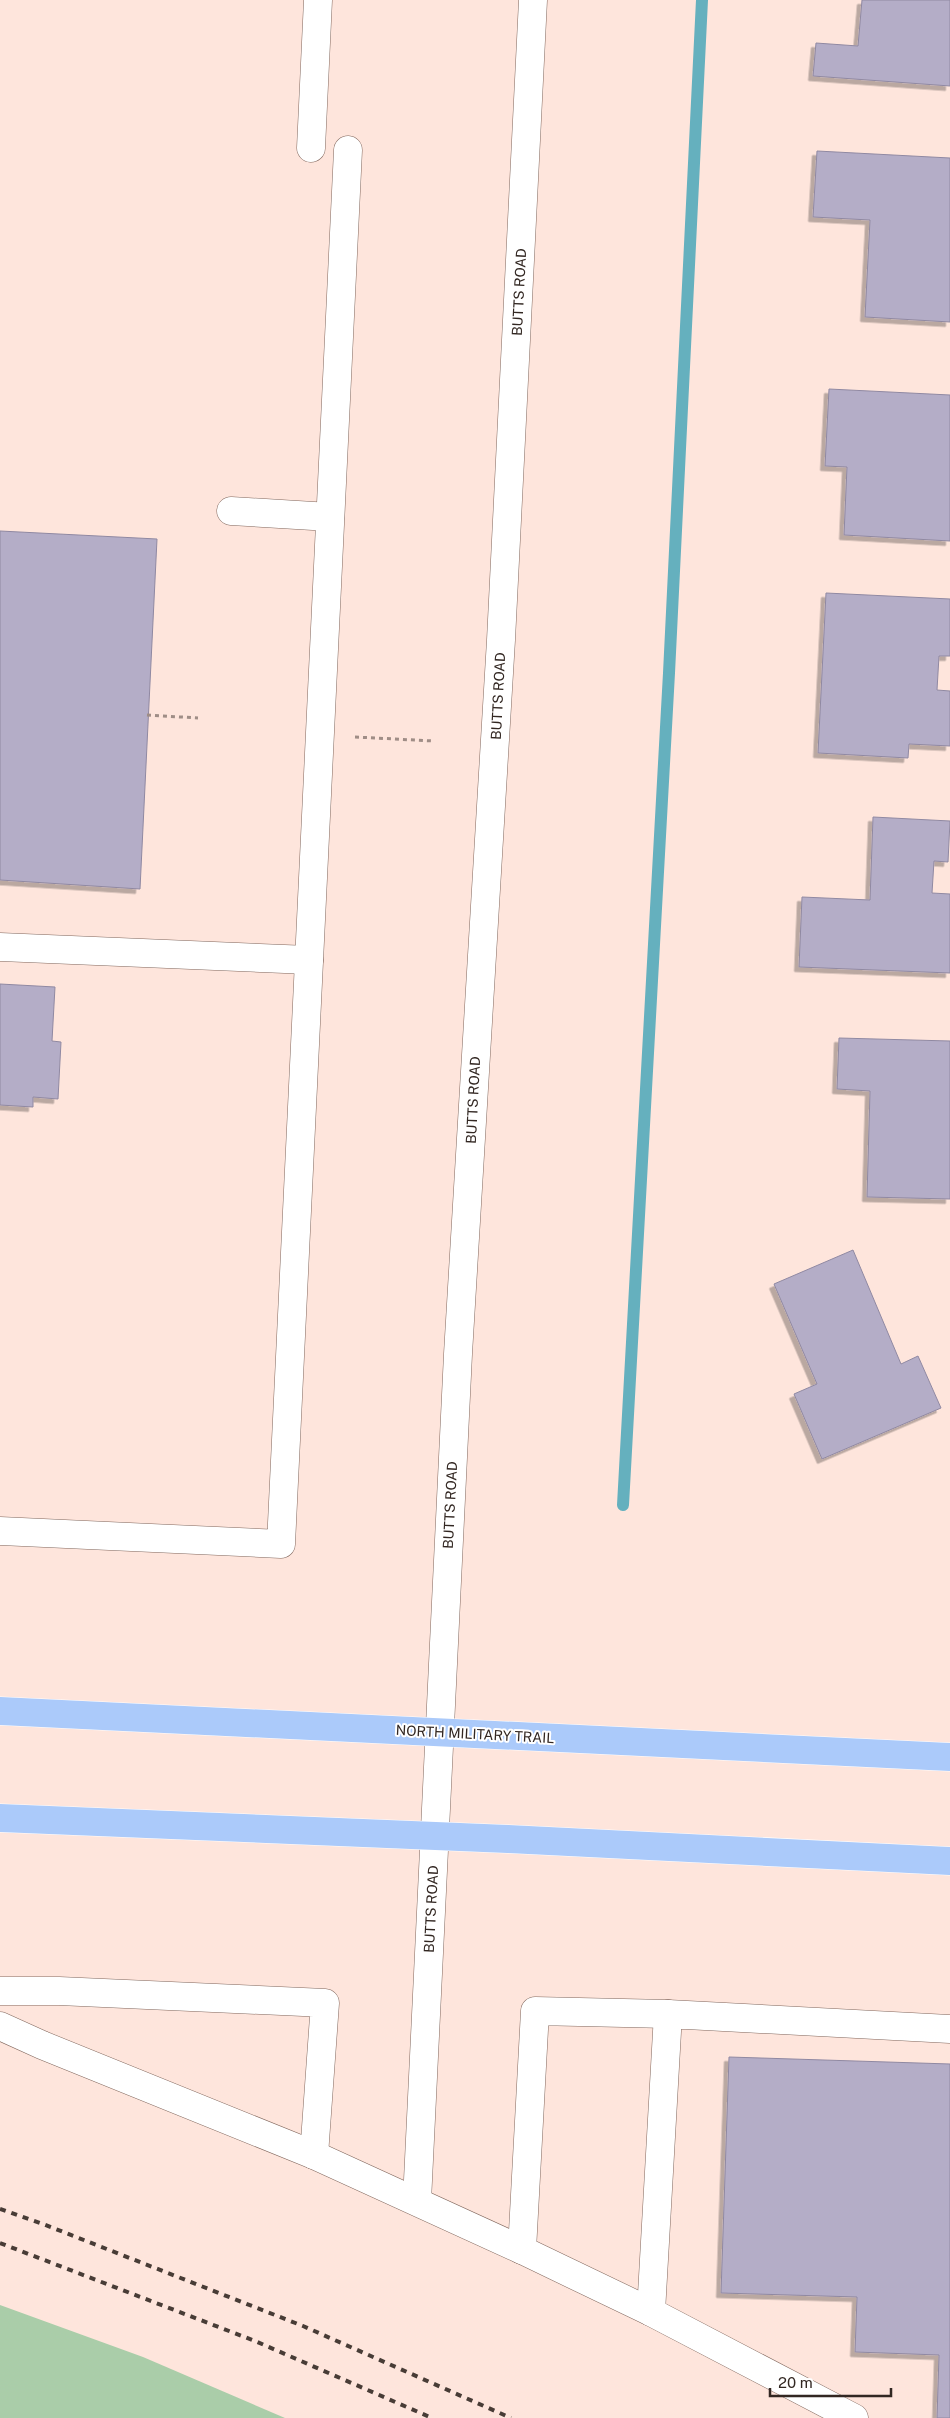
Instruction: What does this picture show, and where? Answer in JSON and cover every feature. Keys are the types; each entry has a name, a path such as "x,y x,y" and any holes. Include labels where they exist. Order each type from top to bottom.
{"main road":[{"name":"NORTH MILITARY TRAIL","path":"0,1711 950,1757"},
{"path":"0,1818 434,1835 950,1861"}],"street":[{"path":"311,148 318,0"},
{"name":"BUTTS ROAD","path":"417,2201 458,1354 501,640 533,0"},
{"path":"0,1531 280,1544 348,150"},
{"path":"231,511 330,517"},
{"path":"0,947 309,960"},
{"path":"0,1991 59,1990 325,2003 314,2155"},
{"path":"522,2250 535,2011 668,2014 950,2029"},
{"path":"651,2312 668,2014"},
{"path":"0,2026 42,2045 314,2155 417,2201 651,2312 854,2418"}],"path":[{"path":"147,715 198,718"},
{"path":"348,737 434,741"}],"green space":[{"path":"0,2305 143,2357 285,2418 0,2418"}],"building":[{"path":"862,0 950,0 950,86 813,76 816,43 858,46"},
{"path":"817,151 950,158 950,322 865,317 870,220 813,217"},
{"path":"829,389 950,395 950,541 844,535 847,467 825,466"},
{"path":"0,531 157,539 140,889 0,880"},
{"path":"826,593 950,599 950,656 939,656 937,690 950,691 950,746 909,744 908,758 818,753"},
{"path":"873,817 950,821 948,862 934,861 932,893 950,894 950,973 799,967 802,897 870,900"},
{"path":"0,984 55,987 52,1041 61,1042 58,1099 33,1097 33,1107 0,1105"},
{"path":"839,1038 950,1041 950,1199 867,1197 870,1091 837,1089"},
{"path":"853,1250 901,1364 918,1356 941,1408 822,1459 794,1394 817,1384 774,1284"},
{"path":"729,2057 950,2064 950,2418 937,2418 939,2355 855,2352 857,2297 721,2293"}],"waterway":[{"path":"623,1505 669,673 702,0"}],"railway":[{"path":"0,2209 303,2326 511,2418"},
{"path":"0,2243 255,2341 432,2418"}]}
